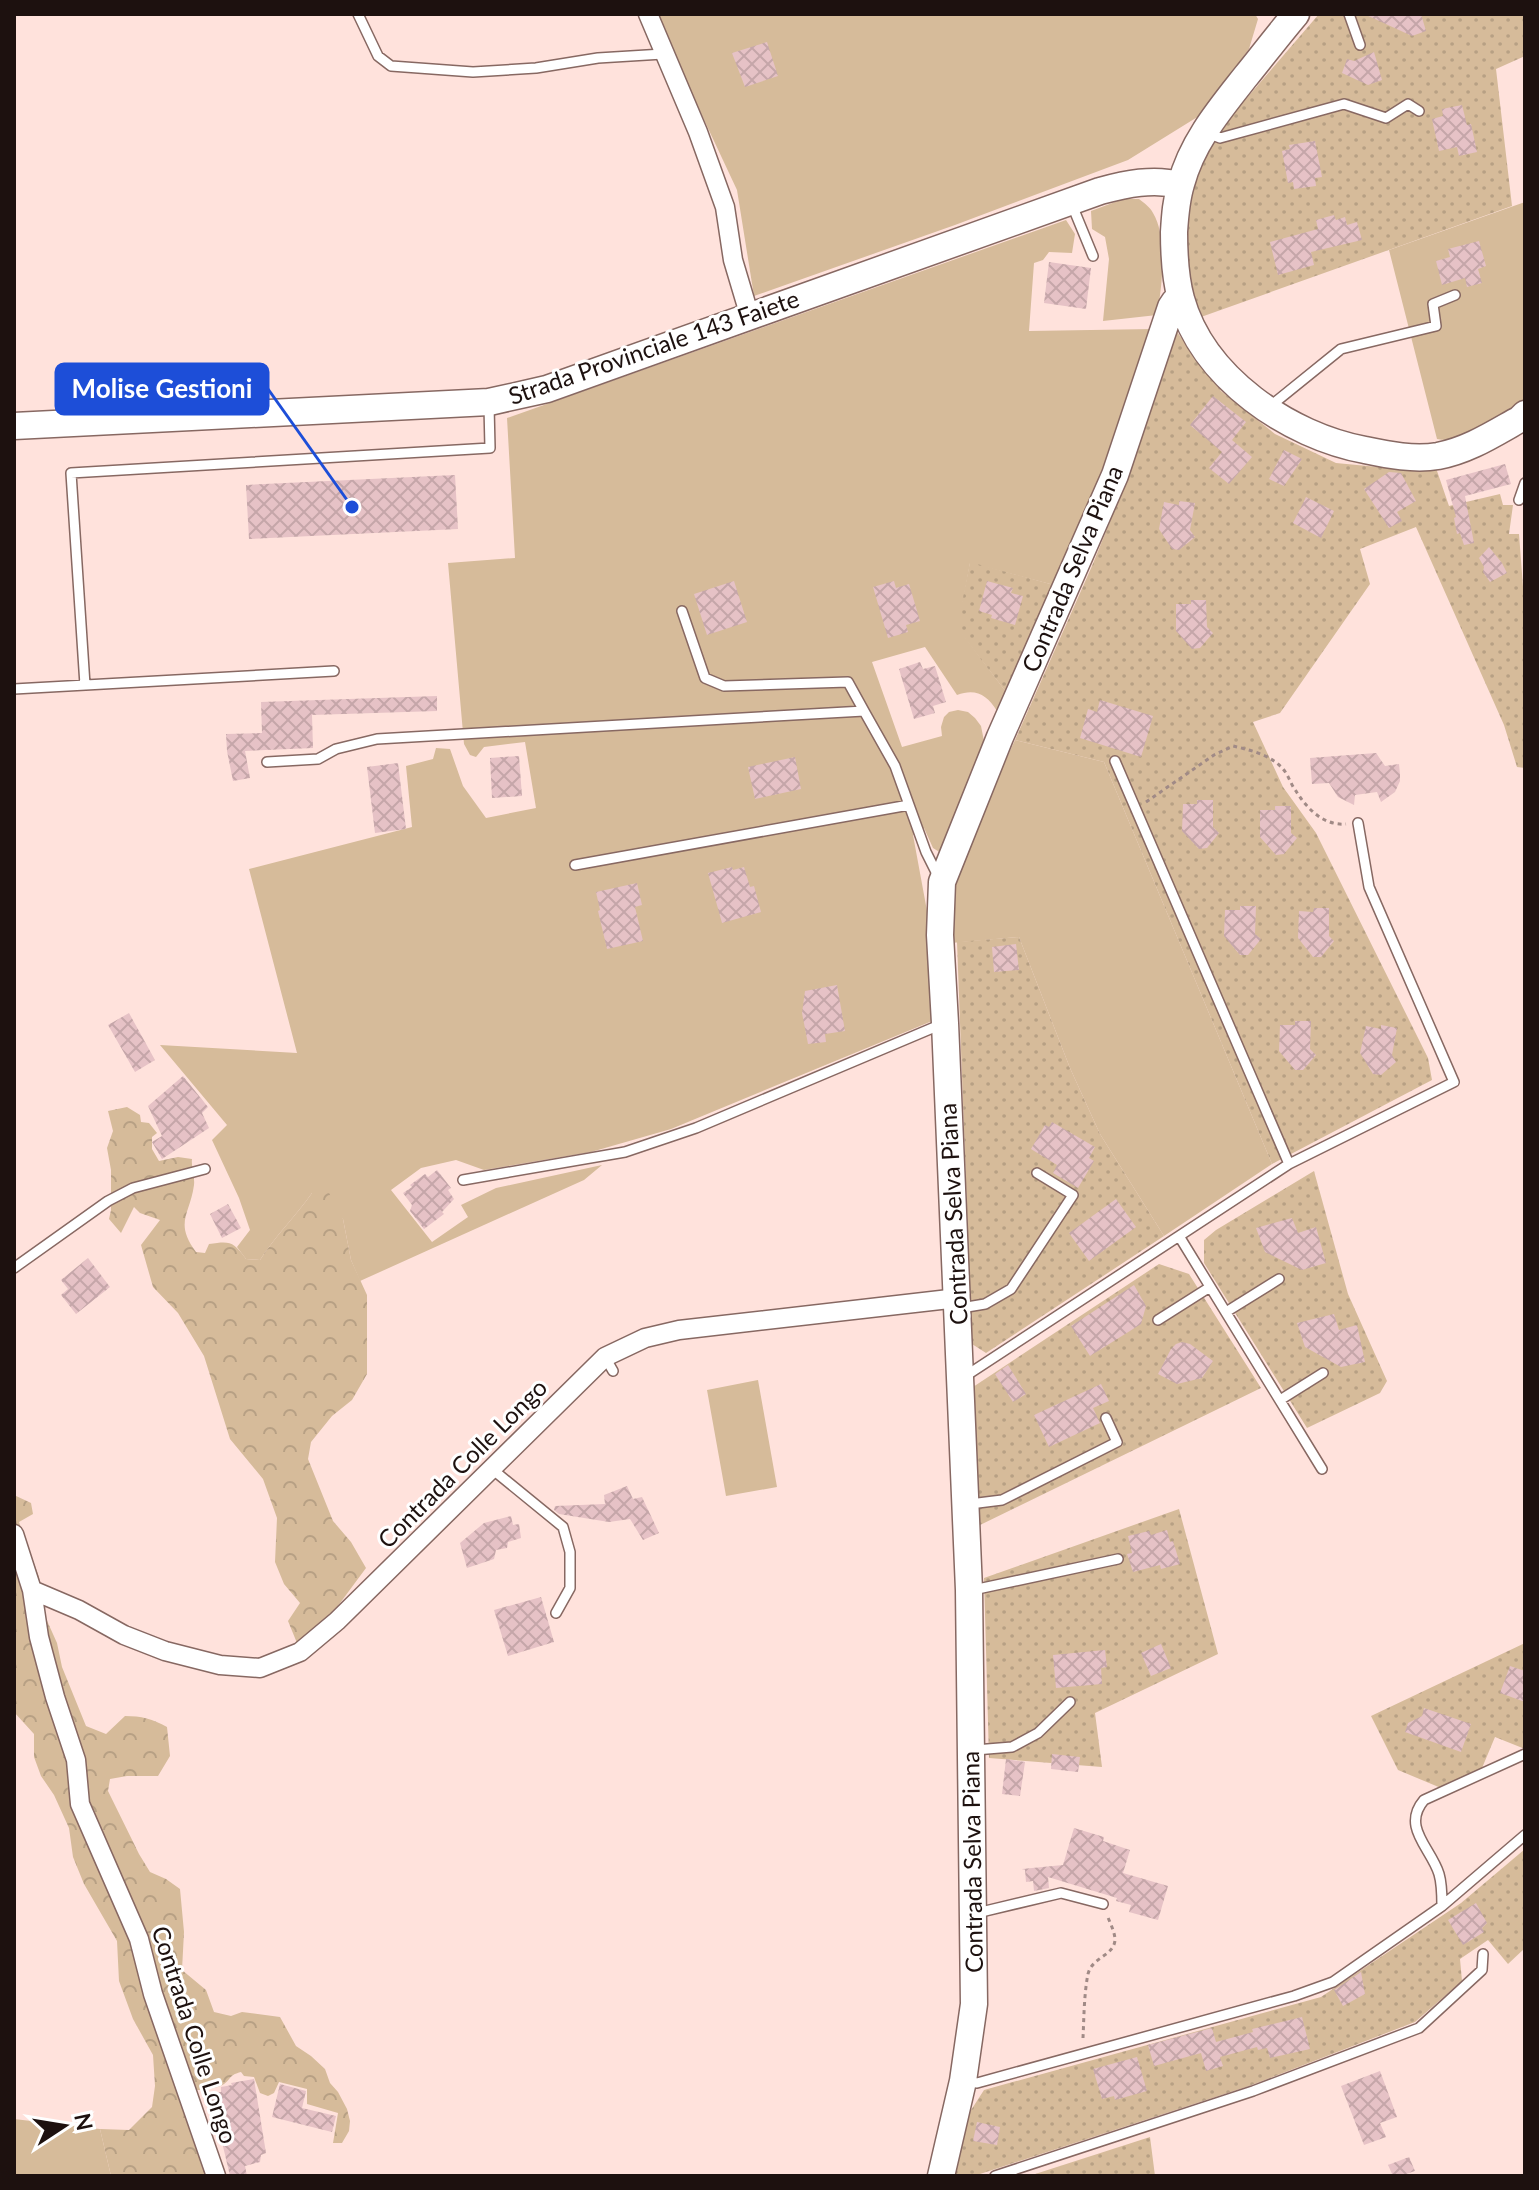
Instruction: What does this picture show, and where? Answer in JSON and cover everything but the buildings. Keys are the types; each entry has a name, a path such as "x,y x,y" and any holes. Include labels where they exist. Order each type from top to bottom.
{"street":[{"path":"648,14 698,132 725,207 733,260 750,317"},
{"path":"1284,20 1204,132 1180,185 1174,251 1181,299 1208,351 1252,400 1266,410 1338,445 1398,457 1435,457 1471,447 1525,414"},
{"name":"Strada Provinciale 143 Faiete","path":"14,426 489,402 547,389 1071,201 1129,184 1166,182 1180,185"},
{"name":"Contrada Selva Piana","path":"941,2176 963,2081 974,2004 969,1590 940,935 942,882 1000,737 1115,475 1171,307 1181,299"},
{"name":"Contrada Colle Longo","path":"32,1590 79,1610 124,1635 165,1651 220,1665 260,1668 300,1652 337,1621 492,1469 609,1364 645,1338 679,1330 958,1303"},
{"name":"Contrada Colle Longo","path":"14,1534 32,1590 39,1637 55,1697 76,1760 80,1804 139,1939 153,1994 216,2176"}],"lane":[{"path":"358,14 378,56 391,66 473,72 663,54"},
{"path":"1349,14 1360,45"},
{"path":"1204,132 1220,138 1344,104 1386,118 1408,104 1419,111"},
{"path":"1071,201 1093,256"},
{"path":"1266,410 1341,349 1436,326 1433,304 1455,295"},
{"path":"85,685 71,473 490,448 489,402"},
{"path":"1519,500 1525,483"},
{"path":"682,611 705,678 724,686 848,682 895,766 926,852 942,882"},
{"path":"14,689 334,671"},
{"path":"267,762 318,759 336,749 377,739 864,711"},
{"path":"1115,761 1289,1164"},
{"path":"575,865 909,805"},
{"path":"961,1379 1289,1164 1454,1082 1369,887 1358,823"},
{"path":"463,1180 625,1152 696,1128 945,1023"},
{"path":"14,1268 121,1194 205,1169"},
{"path":"958,1303 985,1304 1011,1289 1073,1195 1037,1173"},
{"path":"1179,1236 1322,1469"},
{"path":"1226,1312 1279,1279"},
{"path":"1158,1320 1210,1287"},
{"path":"1280,1400 1323,1373"},
{"path":"966,1505 1002,1500 1117,1442 1106,1418"},
{"path":"492,1469 563,1527 570,1552 570,1588 556,1613"},
{"path":"969,1590 1118,1559"},
{"path":"972,1750 1012,1747 1038,1733 1070,1702"},
{"path":"1442,1906 1439,1872 1417,1830 1414,1818 1417,1809 1424,1800 1525,1754"},
{"path":"963,2081 977,2083 1294,1996 1333,1982 1442,1906 1525,1835"},
{"path":"974,1914 1061,1893 1103,1904"},
{"path":"995,2176 1253,2091 1419,2028 1482,1970 1483,1954"}],"path":[{"path":"1136,809 1214,755 1233,746 1260,753 1283,768 1312,812 1335,825 1358,823"},
{"path":"1082,2054 1088,1970 1114,1945 1115,1937 1103,1904"}],"green space":[{"path":"658,14 1255,14 1258,19 1249,49 1199,116 1128,160 754,296 737,190"},
{"path":"1319,14 1525,14 1525,56 1496,69 1512,206 1201,317 1188,284 1187,193 1198,162 1239,107"},
{"path":"1123,199 1139,199 1150,209 1158,223 1162,249 1159,304 1157,315 1103,321 1109,259 1105,237 1092,229 1091,211"},
{"path":"1525,202 1525,402 1495,423 1472,434 1449,440 1437,439 1389,250"},
{"path":"1066,220 1075,234 1072,253 1049,252 1043,260 1034,263 1029,331 1153,329 1106,474 1054,585 970,563 958,628 1006,692 997,711 980,694 970,692 957,695 925,647 872,662 902,747 942,736 944,717 958,710 968,712 981,726 985,746 941,853 933,848 924,828 913,835 927,911 937,1019 671,1129 591,1152 484,1170 456,1160 421,1168 391,1190 432,1242 468,1217 461,1205 496,1188 602,1165 584,1180 360,1281 351,1260 343,1219 312,1193 260,1260 246,1259 237,1247 250,1230 212,1140 227,1125 160,1045 297,1053 249,869 412,827 406,766 433,759 436,748 450,749 463,786 486,818 536,808 525,742 484,747 476,757 470,755 464,744 448,563 515,558 507,418"},
{"path":"1174,328 1221,391 1275,434 1336,463 1436,468 1449,506 1500,494 1503,505 1513,505 1509,534 1519,534 1525,613 1525,768 1517,767 1504,725 1416,527 1360,549 1370,584 1280,713 1253,722 1283,787 1316,833 1428,1058 1432,1080 1272,1164 1104,762 1015,740 1126,482"},
{"path":"970,562 1054,585 1006,692 957,628"},
{"path":"1015,740 1104,762 1272,1164 1164,1236 1100,1134 1070,1068 1019,937 951,943 951,893 960,861"},
{"path":"1019,937 1070,1068 1100,1134 1164,1236 986,1353 972,1344 957,942"},
{"path":"127,1107 140,1115 141,1122 149,1123 157,1133 152,1137 152,1149 159,1161 178,1157 192,1159 194,1185 185,1226 189,1242 196,1252 205,1253 209,1244 227,1243 238,1249 246,1259 260,1260 312,1193 328,1191 343,1219 351,1260 367,1295 367,1374 352,1400 332,1416 311,1442 308,1459 333,1521 351,1542 366,1568 326,1622 297,1643 288,1621 300,1603 284,1584 275,1562 277,1518 263,1479 230,1439 204,1356 178,1313 153,1287 141,1245 160,1220 140,1213 134,1207 121,1233 109,1219 111,1170 107,1148 113,1131 108,1111"},
{"path":"1314,1171 1348,1294 1387,1381 1380,1393 1307,1428 1204,1263 1204,1240"},
{"path":"1159,1264 1189,1274 1261,1388 978,1526 973,1387"},
{"path":"758,1380 777,1487 726,1496 707,1390"},
{"path":"14,1495 31,1503 33,1514 19,1522 39,1577 44,1614 86,1726 106,1734 125,1716 147,1718 167,1727 170,1756 158,1776 110,1779 108,1791 150,1872 180,1889 184,1932 182,1970 206,1990 214,2012 231,2016 242,2012 280,2017 296,2046 325,2069 347,2109 349,2131 342,2143 333,2143 338,2113 307,2104 307,2089 279,2082 274,2093 268,2096 260,2093 254,2077 244,2076 241,2072 218,2087 195,2090 209,2176 111,2176 100,2129 129,2130 152,2107 155,2086 153,2055 133,2019 119,1981 117,1941 84,1884 73,1857 69,1828 54,1795 41,1776 34,1757 34,1734 14,1712"},
{"path":"1179,1509 1218,1654 1095,1713 1102,1767 989,1758 984,1578"},
{"path":"1525,1643 1525,1749 1495,1737 1482,1768 1441,1788 1398,1770 1371,1716"},
{"path":"1525,1849 1525,1948 1508,1964 1488,1940 1460,1959 1462,1981 1415,2022 1249,2086 974,2176 955,2176 964,2121 984,2090 1321,1997 1461,1903"},
{"path":"14,2119 100,2129 111,2176 14,2176"},
{"path":"1150,2137 1155,2176 1029,2176"}],"place":[{"name":"Molise Gestioni","path":"352,507"}]}
